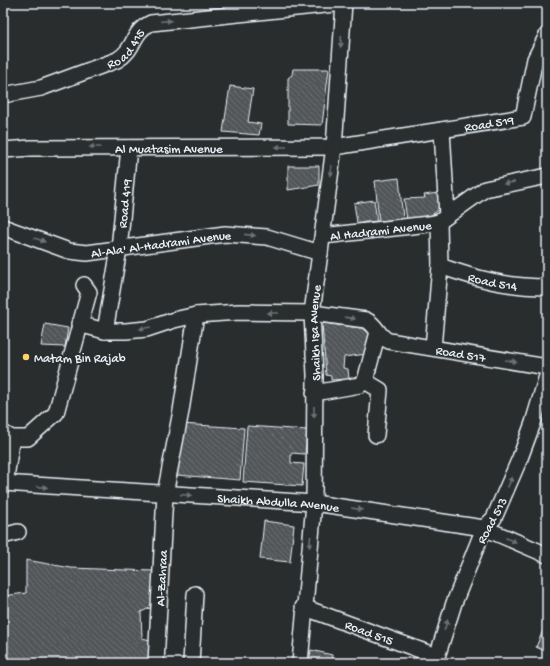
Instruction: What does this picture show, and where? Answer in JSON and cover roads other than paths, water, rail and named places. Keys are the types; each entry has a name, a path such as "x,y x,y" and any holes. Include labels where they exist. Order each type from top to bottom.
{"street":[{"name":"Road 415","path":"3,95 41,88 117,60 126,55 140,29 156,22 344,3"},
{"name":"Shaikh Isa Avenue","path":"300,663 303,607 314,503 315,375 312,313 334,146 344,3"},
{"name":"Road 519","path":"334,146 522,117 541,59 547,35"},
{"path":"433,348 443,218 442,130"},
{"name":"Al Muatasim Avenue","path":"3,150 31,148 334,146"},
{"name":"Road 419","path":"105,331 119,249 129,148"},
{"name":"Al Hadrami Avenue","path":"323,236 429,224 443,218 467,204 485,189 547,176"},
{"name":"Al-Ala' Al-Hadrami Avenue","path":"3,227 69,251 87,253 225,234 239,234 283,241 320,253"},
{"name":"Road 514","path":"440,266 481,280 498,284 547,287"},
{"path":"4,484 8,435 28,438 56,413 79,324 89,292 84,285"},
{"path":"79,324 105,331 147,329 174,320 196,315 239,312 312,313"},
{"name":"Road 517","path":"312,313 366,320 372,323 381,337 389,341 547,367"},
{"path":"165,494 181,411 196,315"},
{"path":"314,393 360,385 365,381 378,332"},
{"name":"Road 513","path":"436,660 454,603 484,528 494,518 540,426 547,376"},
{"path":"365,381 380,390 376,435"},
{"name":"Shaikh Abdulla Avenue","path":"4,484 314,503 484,528 547,555"},
{"name":"Al-Zahraa","path":"156,663 165,494"},
{"path":"191,663 195,594"},
{"name":"Road 515","path":"303,607 436,660"}],"place":[{"name":"Matam Bin Rajab","path":"26,357"}]}
